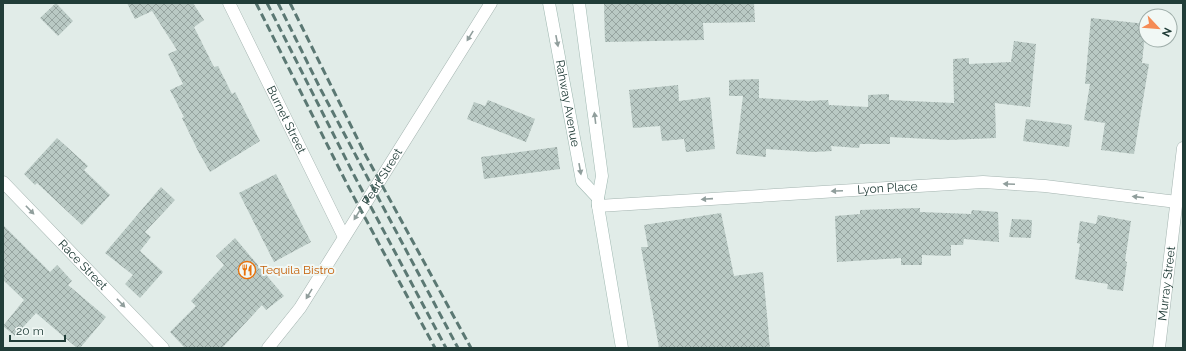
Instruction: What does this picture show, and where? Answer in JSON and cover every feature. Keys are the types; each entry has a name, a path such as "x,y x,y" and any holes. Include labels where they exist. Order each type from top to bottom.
{"street":[{"name":"Burnet Street","path":"229,3 344,237"},
{"name":"Pearl Street","path":"268,348 300,308 490,3"},
{"name":"Rahway Avenue","path":"549,3 582,180 598,202"},
{"path":"572,3 585,46"},
{"name":"Rahway Avenue","path":"580,3 602,176 598,202 622,348"},
{"name":"Murray Street","path":"1159,348 1183,148"},
{"name":"Race Street","path":"3,182 162,348"},
{"name":"Lyon Place","path":"598,202 983,182 1045,186 1176,202"}],"building":[{"path":"56,3 73,21 58,36 40,18"},
{"path":"127,3 193,3 204,20 194,27 214,67 218,66 232,94 235,92 260,141 210,172 199,153 182,118 184,117 170,90 183,84 168,54 177,50 152,11 135,19"},
{"path":"604,3 754,3 755,22 703,23 704,40 605,42"},
{"path":"1091,18 1138,23 1138,48 1144,48 1142,63 1149,64 1134,154 1101,150 1105,123 1084,120 1090,84 1085,84"},
{"path":"1014,41 1036,44 1030,107 995,103 996,138 948,140 890,137 890,144 860,144 859,148 831,146 832,151 813,152 766,149 766,157 736,154 743,96 729,96 729,80 759,79 759,98 808,101 828,100 829,105 868,107 868,95 889,94 889,100 954,103 953,59 969,58 969,64 1011,62"},
{"path":"678,85 679,101 710,97 715,149 686,152 684,139 662,141 660,126 633,128 629,90"},
{"path":"488,100 535,119 526,142 467,119 474,102 485,106"},
{"path":"1026,119 1072,125 1069,147 1023,141"},
{"path":"57,138 88,166 84,170 110,195 82,225 37,183 35,185 24,174"},
{"path":"557,147 560,169 484,179 481,157"},
{"path":"276,174 311,242 274,262 239,193"},
{"path":"161,187 175,200 145,232 151,237 140,251 163,272 140,298 125,284 133,275 105,253"},
{"path":"920,208 920,212 971,214 972,210 998,212 999,242 964,239 963,245 951,245 951,256 922,255 922,265 901,265 901,258 837,262 835,216 860,214 860,210"},
{"path":"721,213 734,276 763,272 770,348 659,348 641,247 648,247 644,225"},
{"path":"1098,215 1131,221 1125,261 1127,262 1123,291 1107,289 1108,284 1075,279 1080,244 1077,243 1080,221 1096,224"},
{"path":"1012,219 1032,220 1031,238 1009,237"},
{"path":"3,225 50,272 57,265 72,281 68,285 106,317 80,348 77,348 36,313 15,336 3,326 24,300 3,280"},
{"path":"235,238 284,296 266,310 262,305 222,348 185,348 170,332 196,306 191,301 224,265 216,256"}],"railway":[{"path":"256,3 349,188 435,348"},
{"path":"267,3 355,177 446,348"},
{"path":"278,3 321,90 458,348"},
{"path":"290,3 366,156 471,348"}],"place":[{"name":"Tequila Bistro","path":"247,270"}]}
